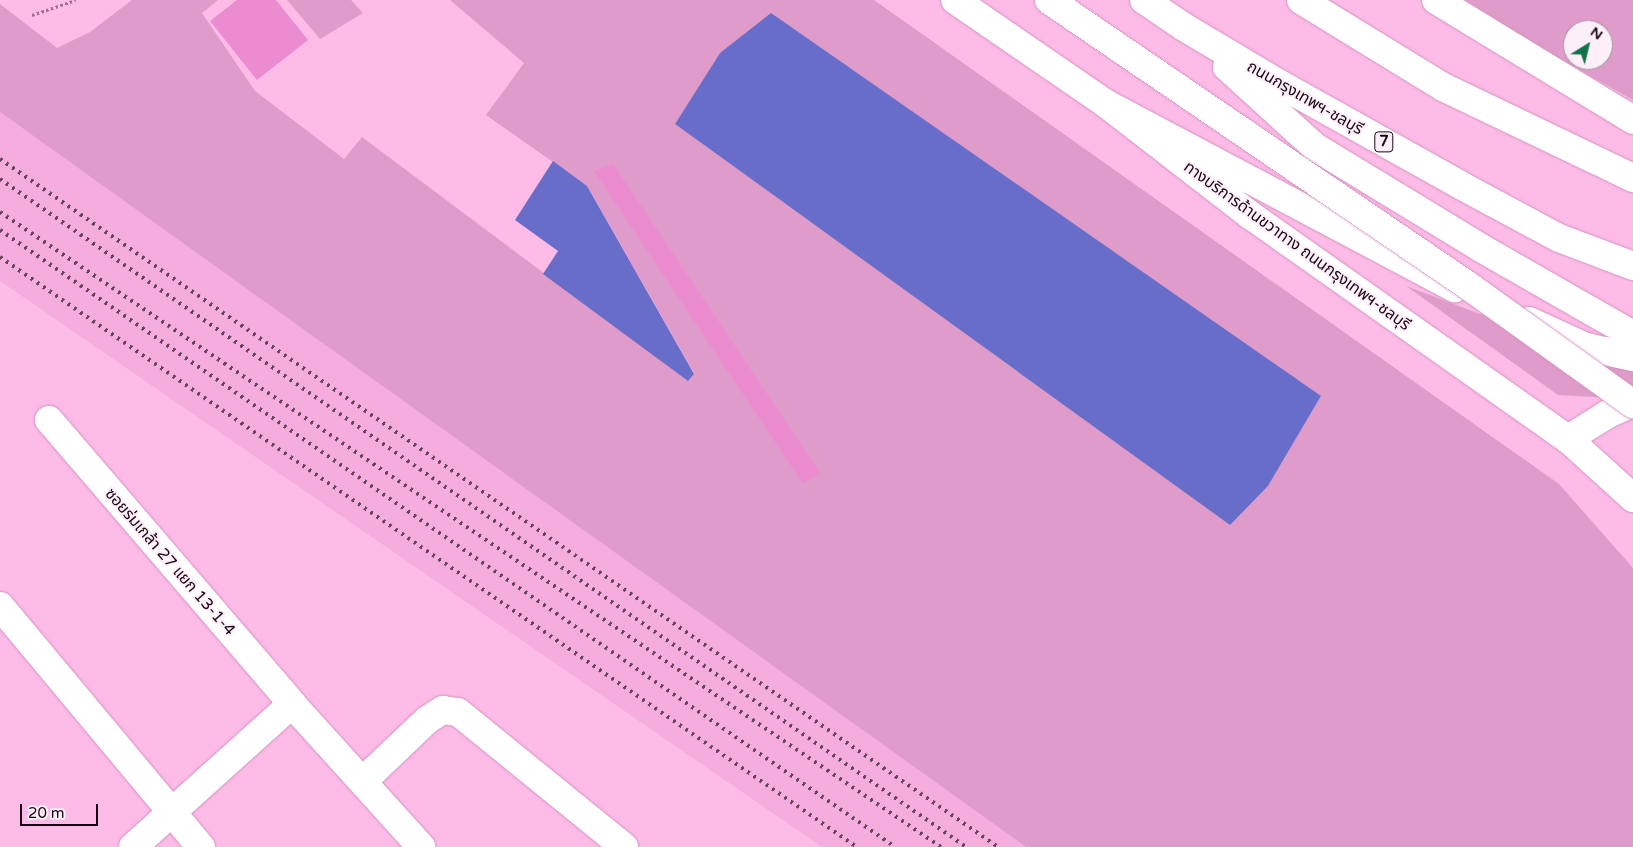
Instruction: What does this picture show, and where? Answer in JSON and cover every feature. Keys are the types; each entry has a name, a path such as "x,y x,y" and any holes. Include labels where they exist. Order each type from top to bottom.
{"main road":[{"name":"ทางบริการด้านขวาทาง ถนนกรุงเทพฯ-ชลบุรี","path":"955,0 1105,103 1250,215 1568,439 1633,498"},
{"path":"1049,0 1470,287 1633,404"},
{"name":"ถนนกรุงเทพฯ-ชลบุรี","path":"1144,0 1184,28 1278,83 1559,238 1633,266"},
{"path":"1301,0 1442,87 1633,178"},
{"path":"1436,0 1633,120"},
{"path":"1184,28 1315,147 1481,248 1633,335"},
{"path":"1105,103 1460,290 1586,347 1633,357"},
{"path":"1568,439 1608,414 1633,404"},
{"name":"ซอยร่มเกล้า 27 แยก 13-1-4","path":"49,420 292,704 422,847"},
{"path":"0,606 201,847"},
{"path":"133,847 292,704"},
{"path":"364,781 427,720 443,710 458,712 624,847"}],"path":[{"path":"32,15 76,0"}],"shaded area":[{"path":"132,0 218,0 202,13 255,91 344,159 362,137 688,381 694,373 587,186 486,115 524,63 450,0 874,0 1559,484 1633,568 1633,847 1026,847 0,112 0,4 57,48 90,32","holes":["720,53 1321,396 1268,486 1229,524 675,124"]},
{"path":"287,0 351,0 363,13 320,39"},
{"path":"1465,0 1633,0 1633,100 1580,70 1613,70 1613,20 1563,20 1563,60"},
{"path":"771,13 1321,396 1268,486 1230,525 675,124 720,53"},
{"path":"0,112 1026,847 822,847 0,281"},
{"path":"553,161 587,186 694,374 688,381 543,274 558,251 515,220"},
{"path":"1406,286 1633,372 1633,399 1558,395"}],"building":[{"path":"237,0 276,0 308,40 257,80 210,21"},
{"path":"613,164 820,473 803,484 594,171"}],"railway":[{"path":"0,159 998,847"},
{"path":"0,179 966,847"},
{"path":"0,212 941,847"},
{"path":"0,230 895,847"},
{"path":"0,257 857,847"}]}
